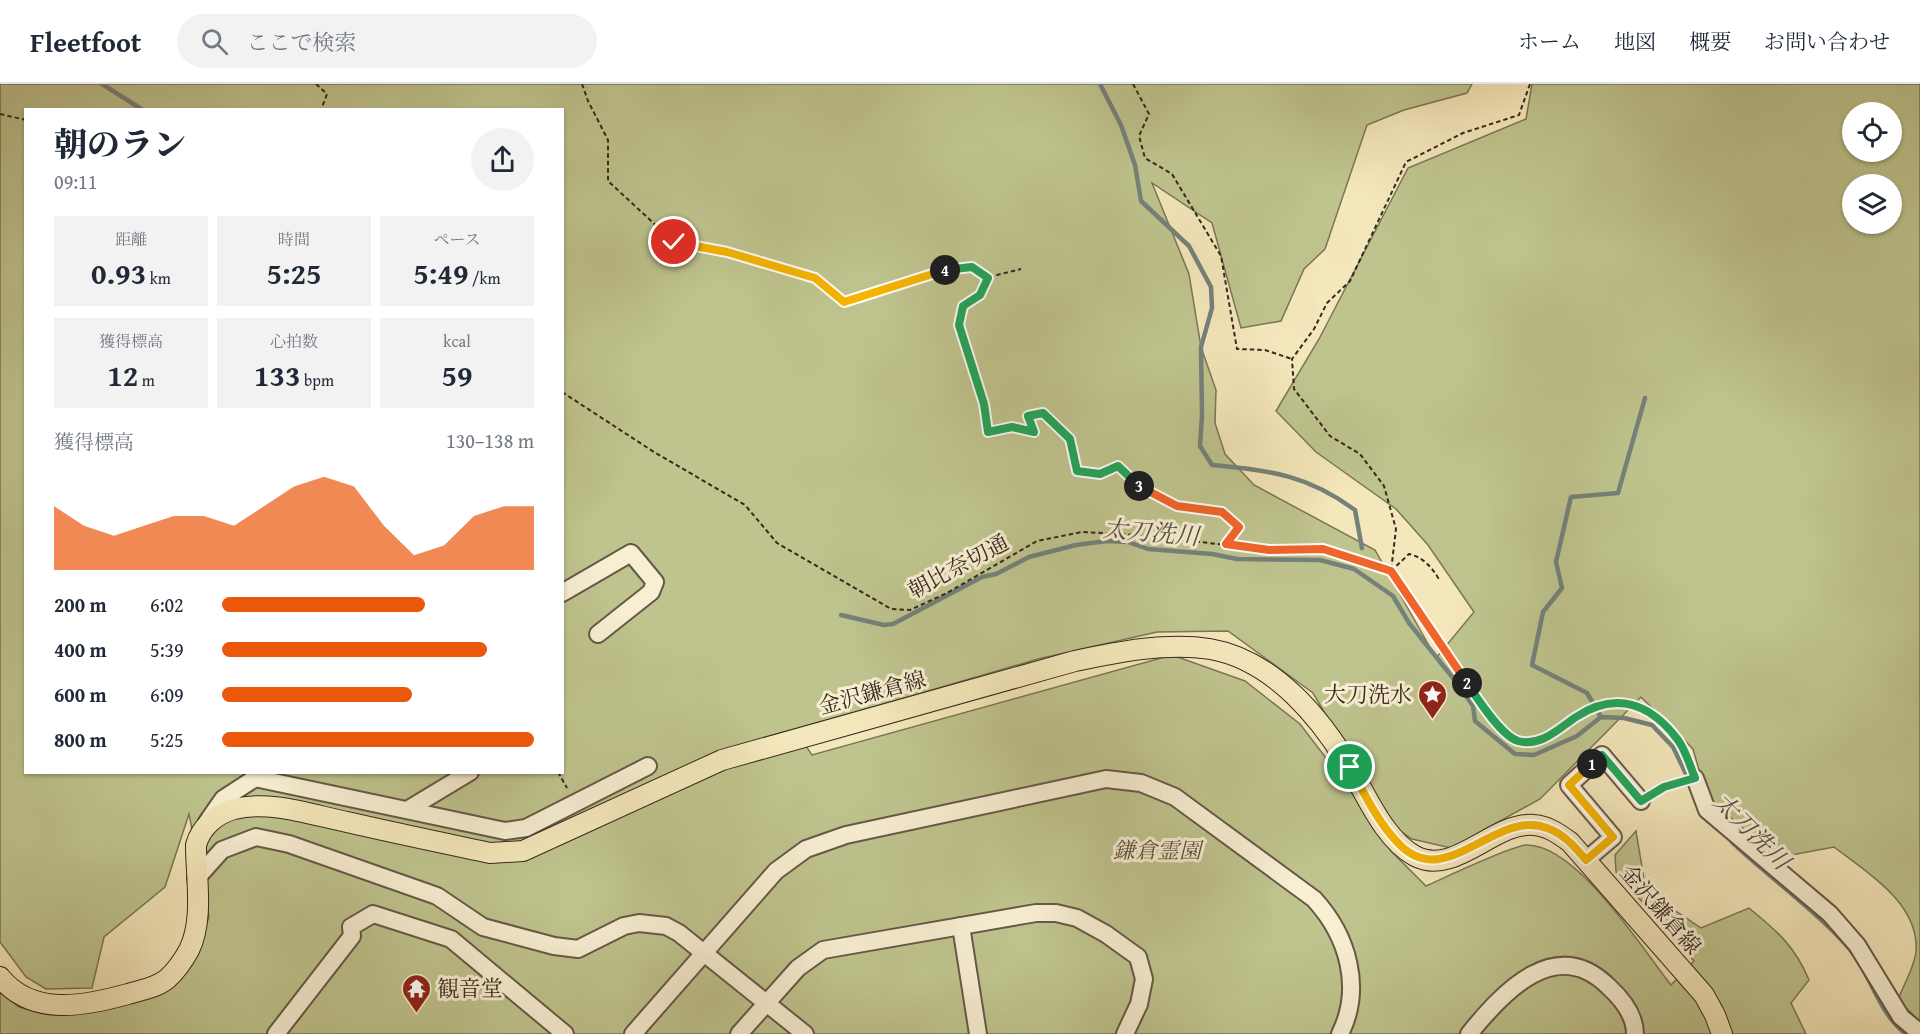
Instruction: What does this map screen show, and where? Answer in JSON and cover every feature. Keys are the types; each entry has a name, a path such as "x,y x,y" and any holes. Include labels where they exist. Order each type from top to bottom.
{"main road":[{"name":"金沢鎌倉線","path":"200,833 222,814 235,809 256,807 290,810 490,853 523,851 722,759 1075,661 1099,656 1185,647 1211,649 1236,657 1279,682 1296,697 1325,732 1374,811 1399,844 1414,855 1425,860 1446,859 1515,826 1532,824 1556,832 1570,842 1704,995 1722,1034"},
{"path":"0,977 28,999 60,1007 123,995 165,981 179,967 190,948 196,927 196,845 200,833"}],"street":[{"path":"564,592 631,553 656,582 651,592 598,634"},
{"path":"1586,860 1613,837 1569,785 1602,755 1641,801"},
{"path":"200,833 223,799 259,776 505,831 526,828 648,766"},
{"path":"407,810 467,774"},
{"path":"1695,778 1707,810 1830,914 1857,945 1901,1017 1920,1033"},
{"path":"633,1034 776,871 806,849 823,842 1089,781 1124,780 1175,797 1314,899 1327,914 1345,950 1352,986 1346,1021 1340,1034"},
{"path":"195,879 222,850 256,837 289,844 437,896 452,903 483,927 554,946 578,950 624,926 652,924 666,926 679,933 768,1001 805,1034"},
{"path":"739,1034 798,968 823,950 1036,913 1056,913 1077,918 1106,934 1138,957 1144,979 1139,1004 1125,1034"},
{"path":"276,1034 352,936 351,927 373,914 452,939 565,1034"},
{"path":"961,926 978,1034"},
{"path":"1469,1034 1491,1007 1516,983 1545,968 1564,968 1594,974 1621,998 1635,1023 1635,1034"}],"path":[{"path":"315,84 327,94 322,108"},
{"path":"582,84 608,140 608,181 674,242 727,252 815,278 844,302 945,270 972,267 988,278"},
{"path":"1133,84 1149,114 1139,136 1145,158 1172,174 1221,256 1237,349 1265,350 1292,359"},
{"path":"1530,84 1519,115 1463,133 1406,162 1350,281 1327,303 1314,329 1292,359 1294,389 1330,436 1360,454 1384,486 1396,529 1391,571 1489,715 1516,741 1533,742 1552,734 1578,716 1609,702 1634,703 1660,721 1680,742 1695,778 1664,787 1641,801"},
{"path":"0,114 24,120"},
{"path":"1021,269 988,278 980,295 963,306 959,325 984,404 988,432 1012,427 1034,432 1028,416 1043,413 1070,439 1077,471 1100,474 1118,466 1135,484 1177,506 1222,512 1239,527 1226,544"},
{"name":"朝比奈切通","path":"564,393 654,452 745,506 777,543 891,609 910,610 947,593 1037,541 1082,532 1140,535 1269,550 1323,549 1391,571"},
{"path":"1391,571 1409,554 1419,557 1430,565 1440,581"},
{"path":"559,774 576,803"}],"green space":[{"name":"鎌倉霊園","path":"0,84 1472,84 1467,93 1404,110 1367,125 1325,249 1304,269 1281,321 1241,328 1212,223 1152,183 1189,274 1201,347 1216,390 1215,423 1225,454 1254,485 1375,550 1436,658 1474,612 1428,545 1396,509 1316,452 1276,411 1319,339 1408,168 1526,119 1532,84 1920,84 1920,1022 1898,1000 1911,971 1916,952 1915,935 1910,919 1901,904 1876,879 1834,847 1770,859 1707,798 1693,749 1641,697 1540,799 1451,848 1412,839 1390,824 1313,693 1228,631 1157,632 1038,659 795,730 812,755 1172,655 1245,681 1300,724 1346,784 1391,851 1426,886 1519,846 1527,845 1546,849 1587,879 1625,924 1671,985 1694,961 1616,872 1615,855 1636,831 1646,891 1701,928 1749,908 1791,948 1809,980 1791,1003 1806,1034 0,1034 0,991 19,1007 41,1013 122,1002 196,954 209,917 189,814 165,887 104,937 92,988 46,989 26,977 0,942"}],"waterway":[{"path":"102,84 140,108"},
{"path":"1100,84 1121,125 1135,165 1141,201 1189,246 1211,287 1212,308 1201,347 1200,446 1212,465 1287,476 1337,498 1355,510 1362,548"},
{"path":"1601,717 1587,693 1532,665 1543,612 1562,588 1556,562 1571,497 1618,493 1645,398"},
{"name":"太刀洗川","path":"841,615 884,625 893,624 982,577 996,574 1029,557 1076,545 1107,541 1128,542 1148,549 1212,554 1237,559 1320,560 1354,569 1393,596 1409,623 1473,706 1475,721 1515,754 1534,755 1577,736 1601,717 1624,718 1652,725 1673,747 1689,780"},
{"name":"太刀洗川","path":"1732,842 1820,919 1848,947 1863,968 1888,1015 1906,1034"}],"place":[{"name":"大刀洗水","path":"1433,720"},
{"name":"観音堂","path":"416,1014"}],"route":[{"path":"674,242 727,252 815,278 844,302 945,270 972,267 988,278 980,295 963,306 959,325 984,404 988,432 1012,427 1034,432 1028,416 1043,413 1070,439 1077,471 1100,474 1118,466 1135,484 1177,506 1222,512 1239,527 1226,544 1269,550 1323,549 1391,571 1489,715 1516,741 1533,742 1552,734 1578,716 1609,702 1634,703 1660,721 1680,742 1695,778 1664,787 1641,801 1602,755 1569,785 1613,837 1586,860 1570,842 1556,832 1532,824 1515,826 1446,859 1429,861 1414,855 1399,844 1374,811 1350,767"}]}
